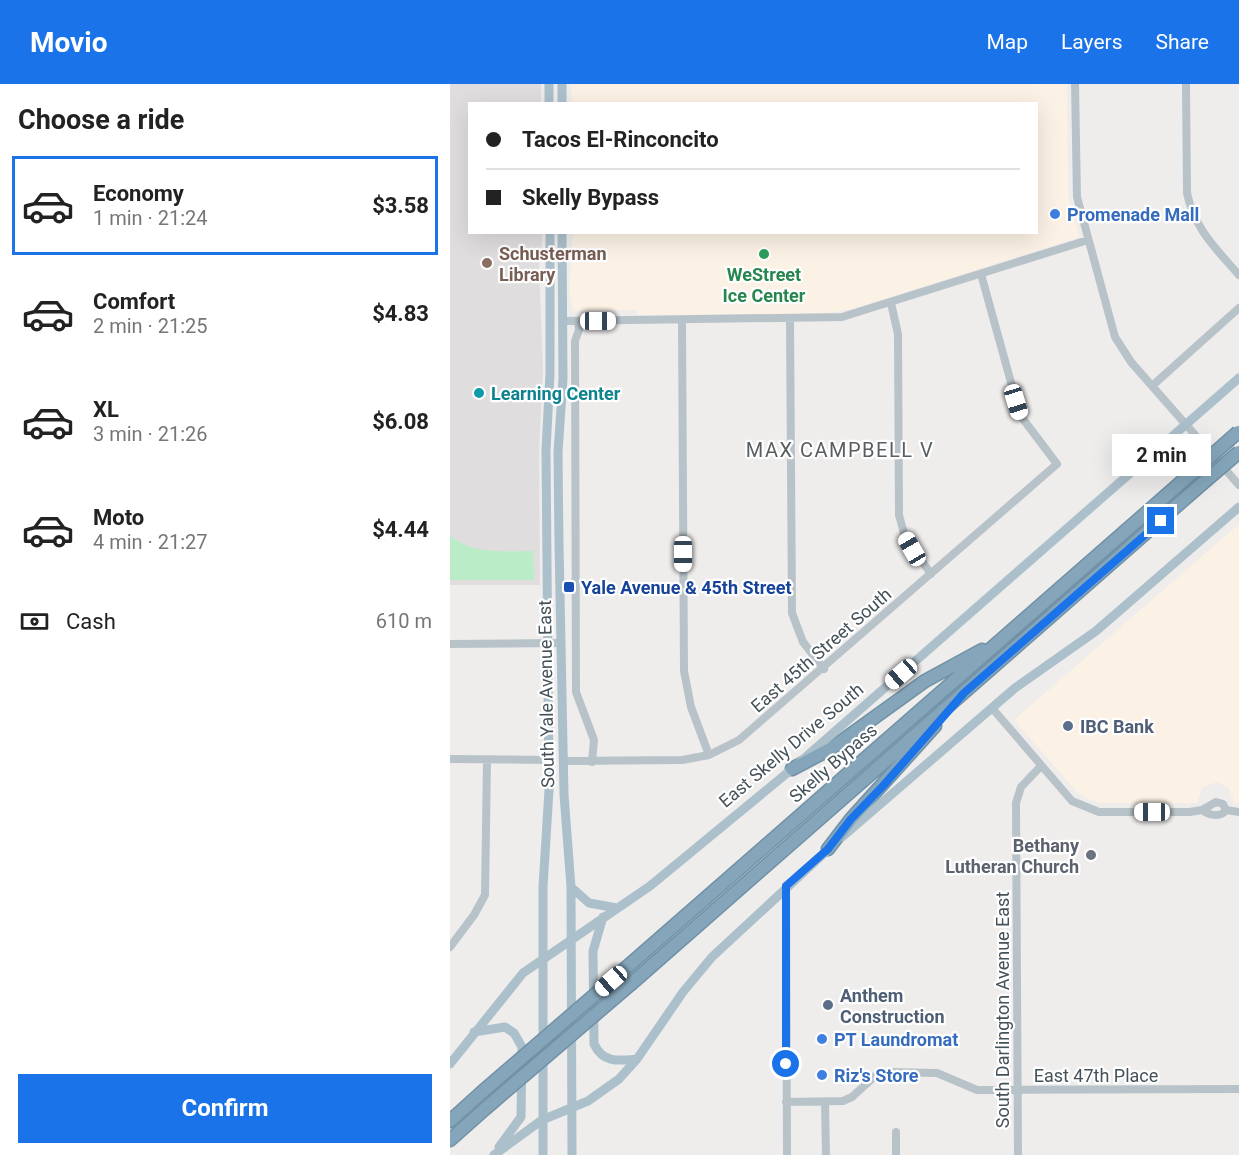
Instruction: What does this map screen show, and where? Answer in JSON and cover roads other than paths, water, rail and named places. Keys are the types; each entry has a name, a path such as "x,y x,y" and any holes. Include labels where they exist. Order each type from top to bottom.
{"highway":[{"name":"Skelly Bypass","path":"450,1121 1238,432"},
{"name":"Skelly Bypass","path":"450,1140 1239,452"},
{"path":"792,769 831,748 926,681 1001,639"},
{"path":"828,849 851,819 964,693"}],"main road":[{"path":"549,84 549,102"},
{"path":"560,87 562,102"},
{"name":"South Yale Avenue East","path":"543,1155 543,861 549,760 546,544 550,234"},
{"name":"South Yale Avenue East","path":"562,234 563,379 558,452 563,761 571,887 572,1155"},
{"path":"550,320 563,321"},
{"name":"East Skelly Drive South","path":"450,1064 513,983 543,957 650,886 792,769 1239,378"},
{"path":"494,1154 542,1120 588,1101 608,1088 637,1059 698,973 786,886 992,708 1027,679 1096,631 1239,507"},
{"path":"546,544 559,544"},
{"path":"549,760 563,761"},
{"path":"571,887 589,903 617,908"},
{"path":"603,917 593,951 594,1044 597,1051 608,1059 637,1059"},
{"path":"474,1032 505,1027 514,1033 522,1047 521,1117 494,1154"},
{"path":"494,1154 507,1155"}],"street":[{"path":"1075,84 1077,197 1115,337 1125,354 1239,485"},
{"path":"1186,84 1190,206 1202,233 1239,275"},
{"path":"563,321 790,320 842,317 1088,240"},
{"name":"East 45th Street South","path":"563,761 682,760 709,755 739,740 824,669 1057,464 1020,415 981,274"},
{"path":"891,303 898,334 899,515 905,537 931,574"},
{"path":"1152,386 1239,308"},
{"path":"790,320 792,613 803,642 824,669"},
{"name":"South Yale Avenue East","path":"578,321 579,330 575,341 576,698 594,740 592,762"},
{"path":"682,321 684,671 691,707 709,755"},
{"path":"450,644 561,643"},
{"path":"992,708 1072,801 1093,811 1190,812 1202,810 1216,802 1223,804 1226,810"},
{"path":"450,759 549,760"},
{"path":"450,947 474,915 485,895 487,760"},
{"name":"South Darlington Avenue East","path":"1018,1155 1016,803 1021,787 1041,766"},
{"path":"1202,810 1211,815 1222,814 1226,810"},
{"path":"1226,810 1239,812"},
{"path":"786,886 787,1155"},
{"name":"East 47th Place","path":"786,1102 825,1102 852,1097 875,1076 888,1072 936,1073 977,1090 1239,1089"},
{"path":"825,1102 826,1155"},
{"path":"896,1132 896,1155"}],"place":[{"name":"Promenade Mall","path":"1055,214"},
{"name":"WeStreet Ice Center","path":"764,254"},
{"name":"Schusterman Library","path":"487,263"},
{"name":"Learning Center","path":"479,393"},
{"name":"Yale Avenue & 45th Street","path":"569,587"},
{"name":"IBC Bank","path":"1068,726"},
{"name":"Bethany Lutheran Church","path":"1091,855"},
{"name":"Anthem Construction","path":"828,1005"},
{"name":"PT Laundromat","path":"822,1039"},
{"name":"Riz's Store","path":"822,1075"}],"district":[{"name":"MAX CAMPBELL V","path":"840,450"}]}
